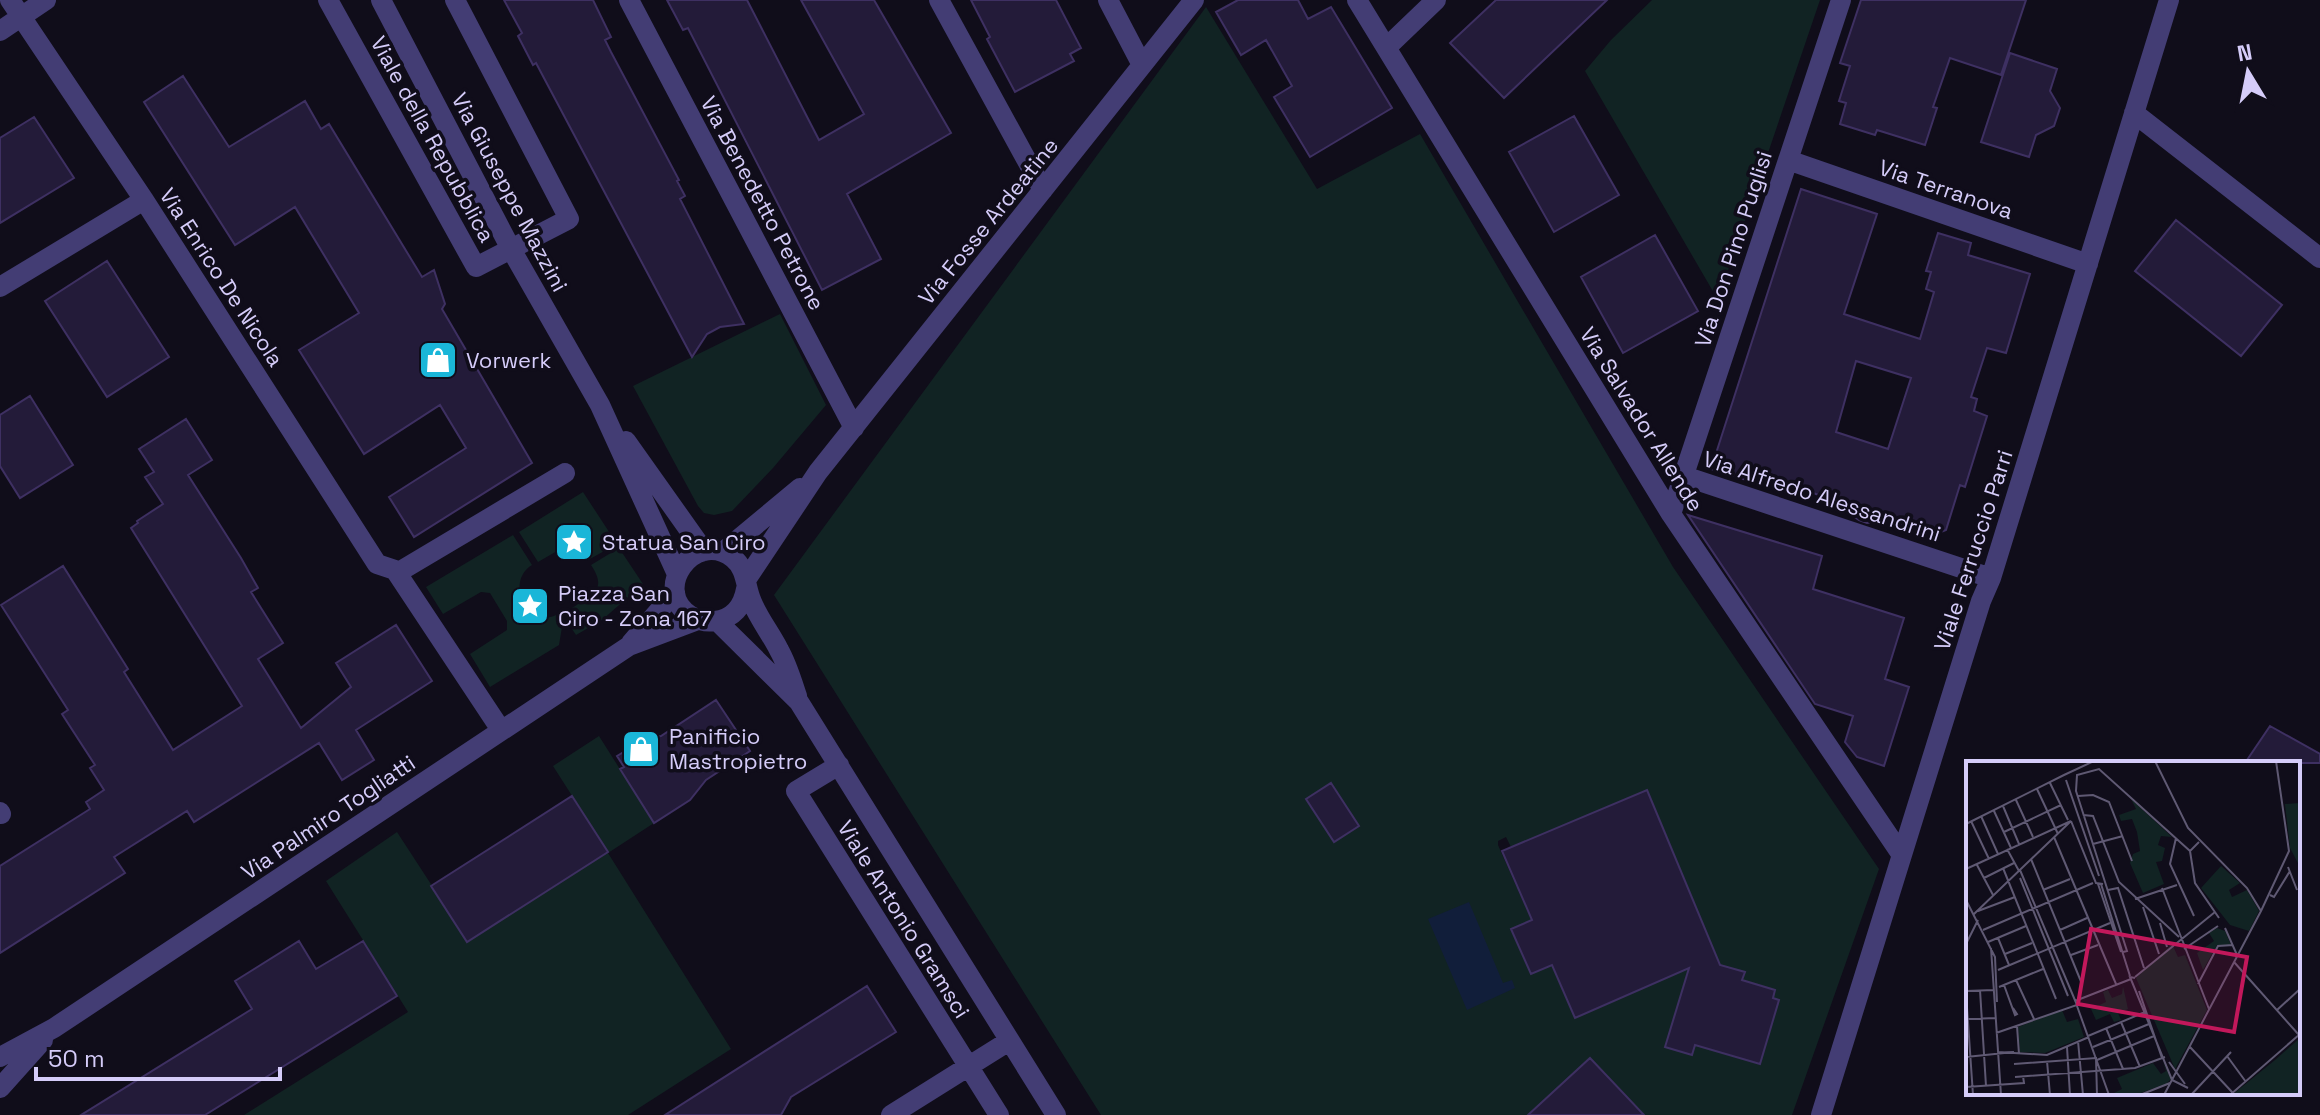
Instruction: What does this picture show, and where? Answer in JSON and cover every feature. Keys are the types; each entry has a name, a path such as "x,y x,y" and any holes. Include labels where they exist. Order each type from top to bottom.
{"street":[{"path":"0,31 16,8 46,0"},
{"name":"Viale della Repubblica","path":"328,0 476,267 511,249"},
{"name":"Via Giuseppe Mazzini","path":"381,0 511,249 600,405 676,583"},
{"path":"455,0 569,219 511,249"},
{"name":"Via Benedetto Petrone","path":"629,0 854,428"},
{"path":"939,0 1043,190"},
{"path":"1108,0 1142,65"},
{"name":"Via Fosse Ardeatine","path":"818,472 1194,0"},
{"name":"Via Salvador Allende","path":"1357,0 1671,514 1901,854"},
{"path":"1387,47 1436,0"},
{"name":"Via Don Pino Puglisi","path":"1671,514 1841,0"},
{"name":"Viale Ferruccio Parri","path":"1821,1115 2169,0"},
{"name":"Via Enrico De Nicola","path":"16,8 144,200 377,564 395,570 501,730"},
{"path":"2134,113 2320,258"},
{"name":"Via Terranova","path":"1788,160 2088,264"},
{"path":"0,287 144,200"},
{"name":"Via Giuseppe Mazzini","path":"600,405 714,552"},
{"path":"818,472 746,584 738,609 707,620 687,614 679,604 676,583 687,559 714,552 818,472"},
{"path":"397,573 565,473"},
{"name":"Via Alfredo Alessandrini","path":"1684,476 1991,578"},
{"path":"714,552 738,563 746,584"},
{"name":"Via Palmiro Togliatti","path":"629,646 676,583"},
{"name":"Viale Antonio Gramsci","path":"746,584 781,653 799,702 1056,1115"},
{"name":"Via Palmiro Togliatti","path":"0,1057 54,1028 629,646 707,620"},
{"name":"Viale Antonio Gramsci","path":"707,620 799,702"},
{"name":"Viale Antonio Gramsci","path":"839,765 796,791 999,1115"},
{"name":"Via Palmiro Togliatti","path":"0,1088 54,1028"},
{"path":"891,1115 1009,1041"}],"shaded area":[{"path":"1652,0 1820,0 1718,300 1585,71"},
{"path":"1206,7 1317,189 1420,134 1673,567 1879,869 1792,1115 1644,1115 1590,1058 1538,1115 1101,1115 774,595","holes":["1506,837 1511,847 1716,956 1575,1018 1498,845 1498,841","1773,998 1778,1000 1760,1063 1696,1045"]},
{"path":"780,314 826,405 732,511 714,515 704,513 633,386"},
{"name":"Piazza San Ciro - Zona 167","path":"583,492 617,544 588,560 584,555 587,535 562,529 557,551 538,562 519,532"},
{"path":"513,535 532,565 524,572 520,582 523,601 528,610 536,615 545,618 556,615 562,627 559,645 490,687 470,654 507,630 507,621 490,593 481,592 443,614 426,587"},
{"path":"619,548 643,584 602,620 576,635 568,623 572,608 598,586 591,565"},
{"path":"599,736 654,823 608,853 731,1049 628,1115 244,1115 408,1012 326,881 397,832 468,941 608,852 553,766"}],"water":[{"path":"1469,902 1503,983 1512,980 1515,988 1467,1010 1428,919"}],"building":[{"path":"504,0 593,0 611,37 605,40 679,180 685,196 680,199 744,324 720,327 707,334 692,357 536,63 533,65 518,36 522,33"},
{"path":"667,0 747,0 819,140 864,114 801,0 874,0 951,133 847,194 881,259 822,290 688,28 683,30"},
{"path":"971,0 1056,0 1081,48 1070,54 1074,61 1015,92"},
{"path":"1238,0 1298,0 1308,19 1331,7 1392,108 1310,157 1274,97 1292,86 1266,40 1241,55 1216,12"},
{"path":"1496,0 1607,0 1504,98 1450,43"},
{"path":"1861,0 2026,0 2001,75 1950,58 1933,107 1937,108 1925,145 1877,130 1875,135 1840,124 1846,103 1839,101 1850,66 1840,63"},
{"path":"2010,53 2057,69 2050,91 2060,108 2054,126 2036,135 2029,157 1981,142"},
{"path":"183,76 229,147 305,101 321,129 329,124 422,277 434,270 445,304 442,309 532,463 414,537 389,497 466,448 440,405 364,454 299,350 359,313 295,207 235,245 144,102"},
{"path":"1574,116 1619,195 1554,232 1509,152"},
{"path":"34,117 74,178 0,223 0,138"},
{"path":"1801,189 1877,214 1844,314 1920,339 1934,292 1926,289 1931,272 1926,271 1938,233 1971,243 1968,255 2030,274 2006,353 1987,348 1971,397 1977,399 1974,411 1987,416 1965,487 1960,485 1946,530 1929,537 1883,521 1867,523 1829,499 1769,476 1766,486 1711,469","holes":["1856,361 1911,378 1888,449 1836,432"]},
{"path":"2176,220 2282,305 2241,356 2135,271"},
{"path":"1655,235 1698,311 1623,353 1581,277"},
{"path":"107,261 169,357 107,397 45,301"},
{"path":"30,396 73,465 20,498 0,466 0,415"},
{"path":"186,419 212,460 188,475 258,588 251,592 283,643 258,659 301,728 351,687 336,663 396,625 432,681 356,730 374,760 342,780 319,743 194,822 187,811 114,857 125,873 0,953 0,866 90,809 86,802 104,790 90,768 95,765 62,714 68,710 1,605 63,566 128,669 124,672 173,750 242,706 131,528 163,504 145,477 154,472 139,449"},
{"path":"1688,515 1822,556 1813,589 1904,618 1885,679 1909,687 1884,766 1857,757 1845,742 1853,716 1815,704"},
{"path":"716,700 750,751 706,780 690,800 654,823 620,769 624,767 617,756 647,738 661,736"},
{"path":"2270,726 2320,754 2320,763 2246,761"},
{"path":"1331,783 1359,826 1334,842 1306,799"},
{"path":"1647,790 1720,965 1745,972 1742,980 1775,990 1773,998 1779,1000 1760,1064 1695,1045 1692,1055 1665,1047 1689,968 1575,1018 1552,965 1531,974 1511,929 1532,920 1502,851"},
{"path":"572,796 608,852 467,942 431,886"},
{"path":"299,941 316,969 363,941 397,996 205,1115 81,1115 252,1009 235,981"},
{"path":"867,986 896,1032 791,1097 781,1115 665,1115"},
{"path":"1590,1058 1644,1115 1528,1115"}],"place":[{"name":"Vorwerk","path":"438,360"},
{"name":"Statua San Ciro","path":"574,542"},
{"name":"Piazza San Ciro - Zona 167","path":"530,606"},
{"name":"Panificio Mastropietro","path":"641,749"}]}
